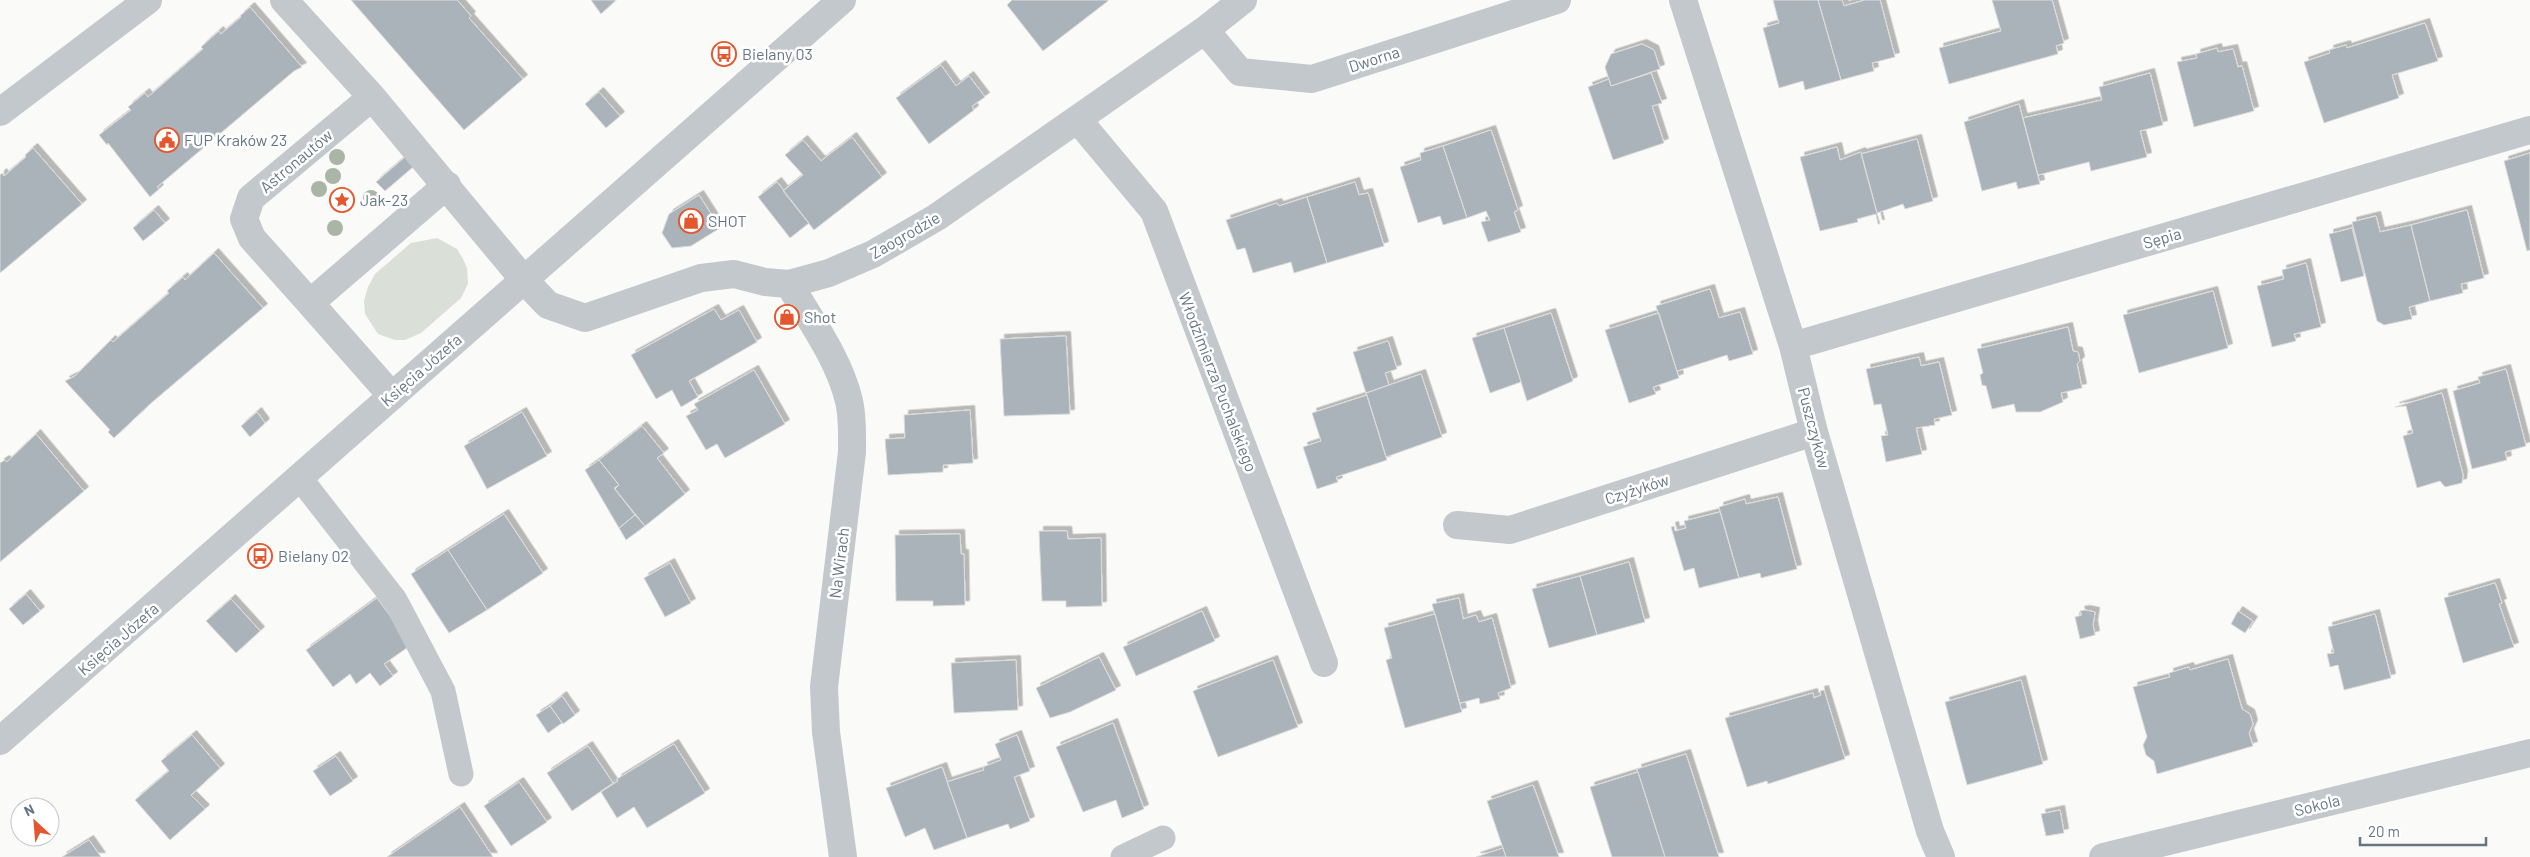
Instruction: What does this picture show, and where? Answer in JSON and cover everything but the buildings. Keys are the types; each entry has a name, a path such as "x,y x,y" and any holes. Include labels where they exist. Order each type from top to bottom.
{"street":[{"path":"0,112 148,0"},
{"path":"284,0 372,97 524,280"},
{"name":"Księcia Józefa","path":"0,741 203,565 299,477 842,0"},
{"name":"Zaogrodzie","path":"524,280 548,305 585,318 701,278 734,274 765,282 790,284 829,273 873,254 936,217 1206,30 1243,0"},
{"name":"Dworna","path":"1206,30 1240,72 1312,80 1557,0"},
{"name":"Puszczyków","path":"1683,0 1794,346 1814,432 1927,822 1941,857"},
{"name":"Astronautów","path":"372,97 251,198 244,220 252,238 392,396"},
{"name":"Włodzimierza Puchalskiego","path":"1078,120 1154,211 1324,664"},
{"name":"Sępia","path":"1794,346 2530,130"},
{"path":"310,304 447,185"},
{"name":"Na Wirach","path":"790,284 843,381 850,403 852,452 824,687 826,732 843,857"},
{"name":"Czyżyków","path":"1458,525 1510,530 1814,432"},
{"name":"Sokola","path":"2103,857 2530,753"}],"lane":[{"path":"299,477 395,600 443,692 461,774"},
{"path":"1123,857 1163,838"}],"shaded area":[{"path":"437,238 457,249 467,268 468,284 461,298 421,333 405,340 395,340 378,334 365,314 364,301 368,287 375,274 411,243"}],"place":[{"name":"Bielany 03","path":"724,54"},
{"name":"FUP Kraków 23","path":"167,140"},
{"name":"Jak-23","path":"342,200"},
{"name":"SHOT","path":"691,221"},
{"name":"Shot","path":"787,317"},
{"name":"Bielany 02","path":"260,556"}]}
